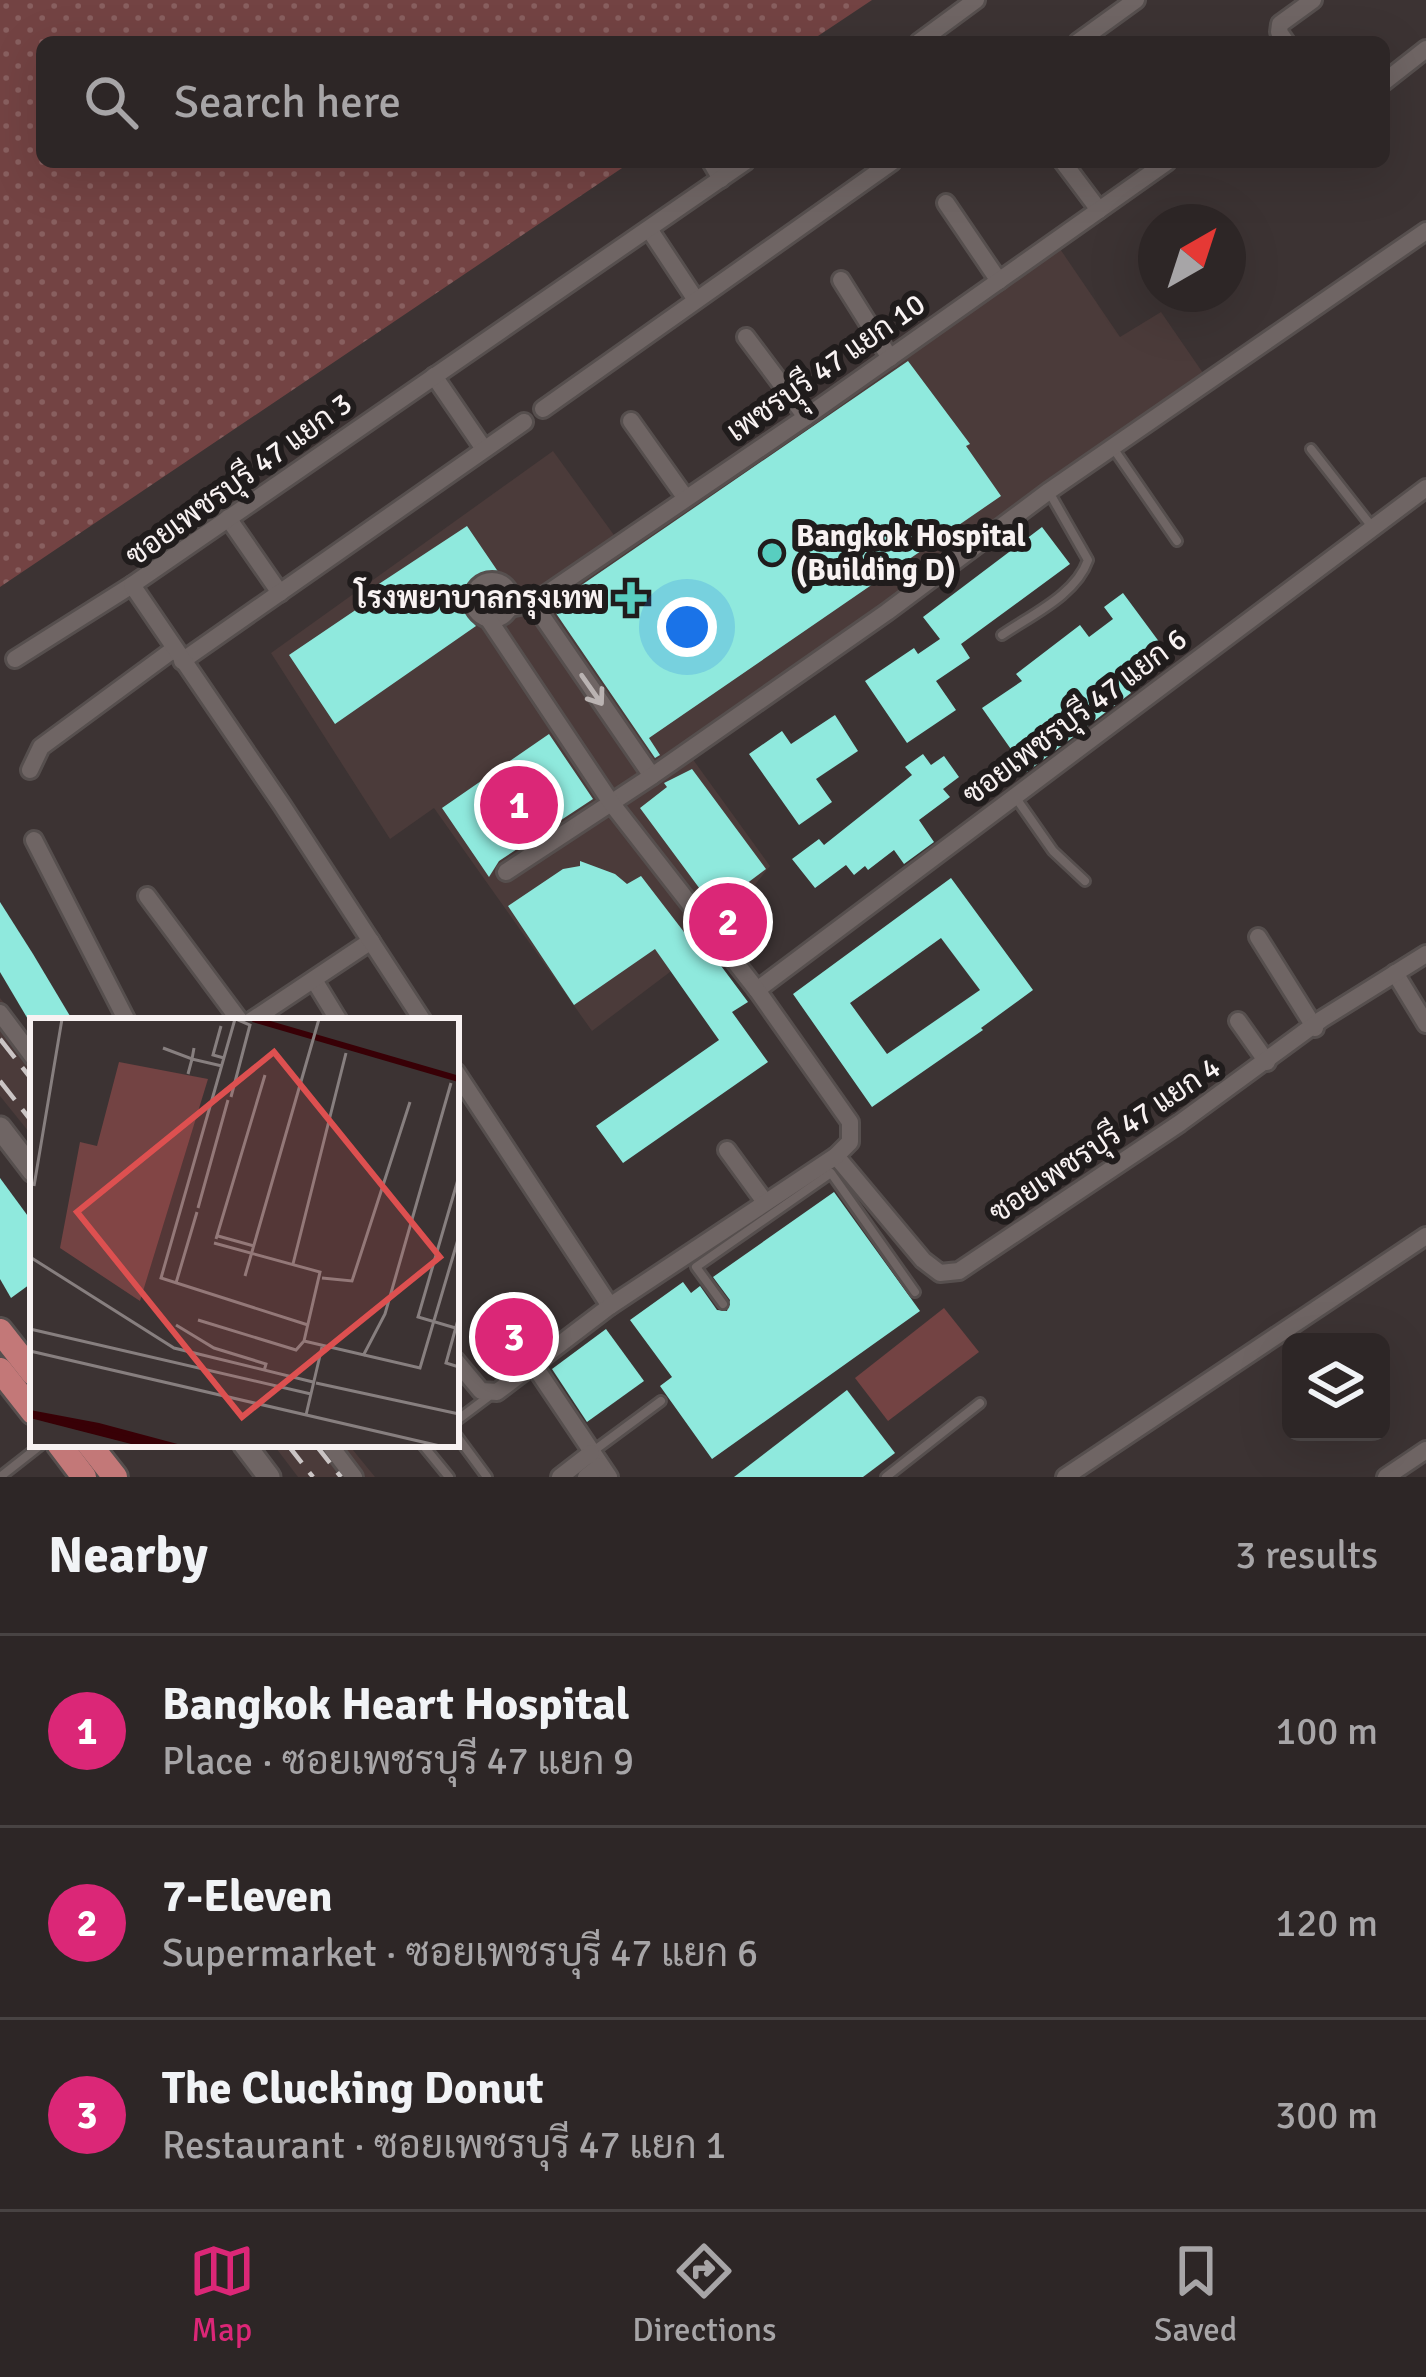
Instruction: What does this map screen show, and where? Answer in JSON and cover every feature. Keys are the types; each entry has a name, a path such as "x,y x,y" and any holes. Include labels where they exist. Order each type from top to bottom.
{"main road":[{"path":"0,1331 30,1369"},
{"path":"0,1370 30,1408"},
{"path":"60,1447 84,1477"},
{"path":"91,1447 115,1477"}],"street":[{"path":"927,36 976,0"},
{"path":"1084,36 1110,8 1136,0"},
{"path":"1282,36 1280,24 1313,0"},
{"path":"1390,77 1426,50"},
{"path":"543,409 883,168"},
{"path":"1068,168 1099,210"},
{"name":"เพชรบุุรี 47 แยก 10","path":"510,608 533,603 1158,168"},
{"name":"ซอยเพชรบุรี 47 แยก 3","path":"421,1018 132,585 649,229 716,170"},
{"path":"946,202 999,281"},
{"path":"649,229 696,300"},
{"path":"506,872 612,804 1049,491 1426,231"},
{"path":"841,280 890,358"},
{"path":"746,337 806,417"},
{"path":"434,376 484,448"},
{"path":"631,421 686,497"},
{"path":"30,770 41,747 280,592 524,422"},
{"name":"ซอยเพชรบุรี 47 แยก 6","path":"757,989 1426,488"},
{"path":"228,518 280,592"},
{"path":"459,1364 481,1391 494,1392 610,1306 763,1209 850,1142 850,1122 757,989 612,804 489,620 478,614 473,602 481,584 493,581 505,585 512,596 502,617 489,620"},
{"path":"15,659 132,585"},
{"path":"533,603 652,776"},
{"path":"34,840 126,1018"},
{"path":"147,896 238,1018"},
{"path":"1258,937 1315,1028"},
{"path":"256,1018 370,941"},
{"name":"ซอยเพชรบุรี 47 แยก 4","path":"836,1156 923,1260 940,1273 959,1271 1267,1062 1322,1018 1426,954"},
{"path":"1395,974 1426,1024"},
{"path":"314,980 337,1018"},
{"path":"0,1013 30,1053"},
{"path":"1238,1021 1267,1062"},
{"path":"459,1077 610,1306"},
{"path":"0,1128 30,1167"},
{"path":"727,1150 763,1209"},
{"path":"1065,1477 1426,1236"},
{"path":"533,1364 597,1468 560,1477"},
{"path":"246,1447 269,1477"},
{"path":"330,1447 354,1477"},
{"path":"1386,1477 1426,1450"}],"lane":[{"path":"1112,447 1177,541"},
{"path":"1311,448 1373,528"},
{"path":"1002,635 1069,588 1088,560 1049,491"},
{"path":"1015,796 1053,850 1085,880"},
{"path":"723,1304 696,1267 763,1209 831,1173 915,1292"},
{"path":"459,1419 494,1392"},
{"path":"597,1468 661,1401"},
{"path":"886,1477 980,1403"},
{"path":"459,1439 487,1477"},
{"path":"0,1477 38,1447"},
{"path":"424,1447 449,1477"}],"shaded area":[{"path":"0,0 872,0 818,36 36,36 36,168 622,168 0,587"},
{"name":"โรงพยาบาลกรุงเทพ","path":"1056,243 1120,337 1161,312 1214,389 689,754 770,866 707,944 592,1031 434,808 390,839 271,653 553,451 619,542"},
{"path":"0,998 30,1036 30,1133 0,1096"},
{"path":"944,1308 979,1352 888,1421 855,1378"},
{"path":"275,1447 350,1447 375,1477 298,1477"}],"building":[{"name":"Bangkok Hospital (Building D)","path":"908,361 970,444 966,446 1001,496 649,738 660,755 655,758 551,606"},
{"path":"467,526 501,576 477,577 463,590 462,610 476,626 335,724 289,655 360,607 356,599"},
{"path":"1042,527 1070,564 961,644 970,658 936,681 956,710 907,743 865,681 914,648 918,654 940,639 923,617"},
{"path":"1123,593 1160,643 1117,674 1131,693 1027,772 982,708 1022,681 1016,674 1080,625 1089,637 1113,619 1104,607"},
{"path":"835,715 858,751 816,779 832,802 799,825 749,754 782,731 791,744"},
{"path":"549,734 593,799 499,861 489,877 442,808"},
{"path":"923,754 931,765 944,756 959,777 943,789 950,797 919,820 934,842 904,864 894,850 854,875 846,865 815,888 792,859 819,839 824,845 912,775 905,767"},
{"path":"692,769 766,869 714,908 640,808 667,787 664,783"},
{"path":"580,861 615,874 627,884 641,876 684,932 692,927 748,1002 732,1012 768,1062 623,1163 596,1126 719,1040 655,949 574,1005 508,906 563,869 580,866"},
{"path":"951,878 1033,990 872,1107 793,994","holes":["941,938 980,990 887,1054 850,1003"]},
{"path":"0,902 71,1018 29,1021 0,972"},
{"path":"0,1178 30,1219 30,1284 11,1298 0,1279"},
{"path":"834,1192 920,1311 712,1459 660,1386 672,1377 630,1320 683,1282 691,1293 700,1286 717,1310 727,1311 730,1300 713,1277"},
{"path":"606,1329 644,1381 587,1422 552,1369"},
{"path":"847,1390 895,1453 863,1477 734,1477"}],"railway":[{"path":"0,1039 30,1077"},
{"path":"0,1081 30,1119"},
{"path":"289,1447 313,1477"},
{"path":"317,1447 341,1477"}],"place":[{"name":"Bangkok Hospital (Building D)","path":"772,553"},
{"name":"โรงพยาบาลกรุงเทพ","path":"631,598"},
{"name":"Bangkok Heart Hospital","path":"519,805"},
{"name":"7-Eleven","path":"728,922"},
{"name":"The Clucking Donut","path":"514,1337"}]}
